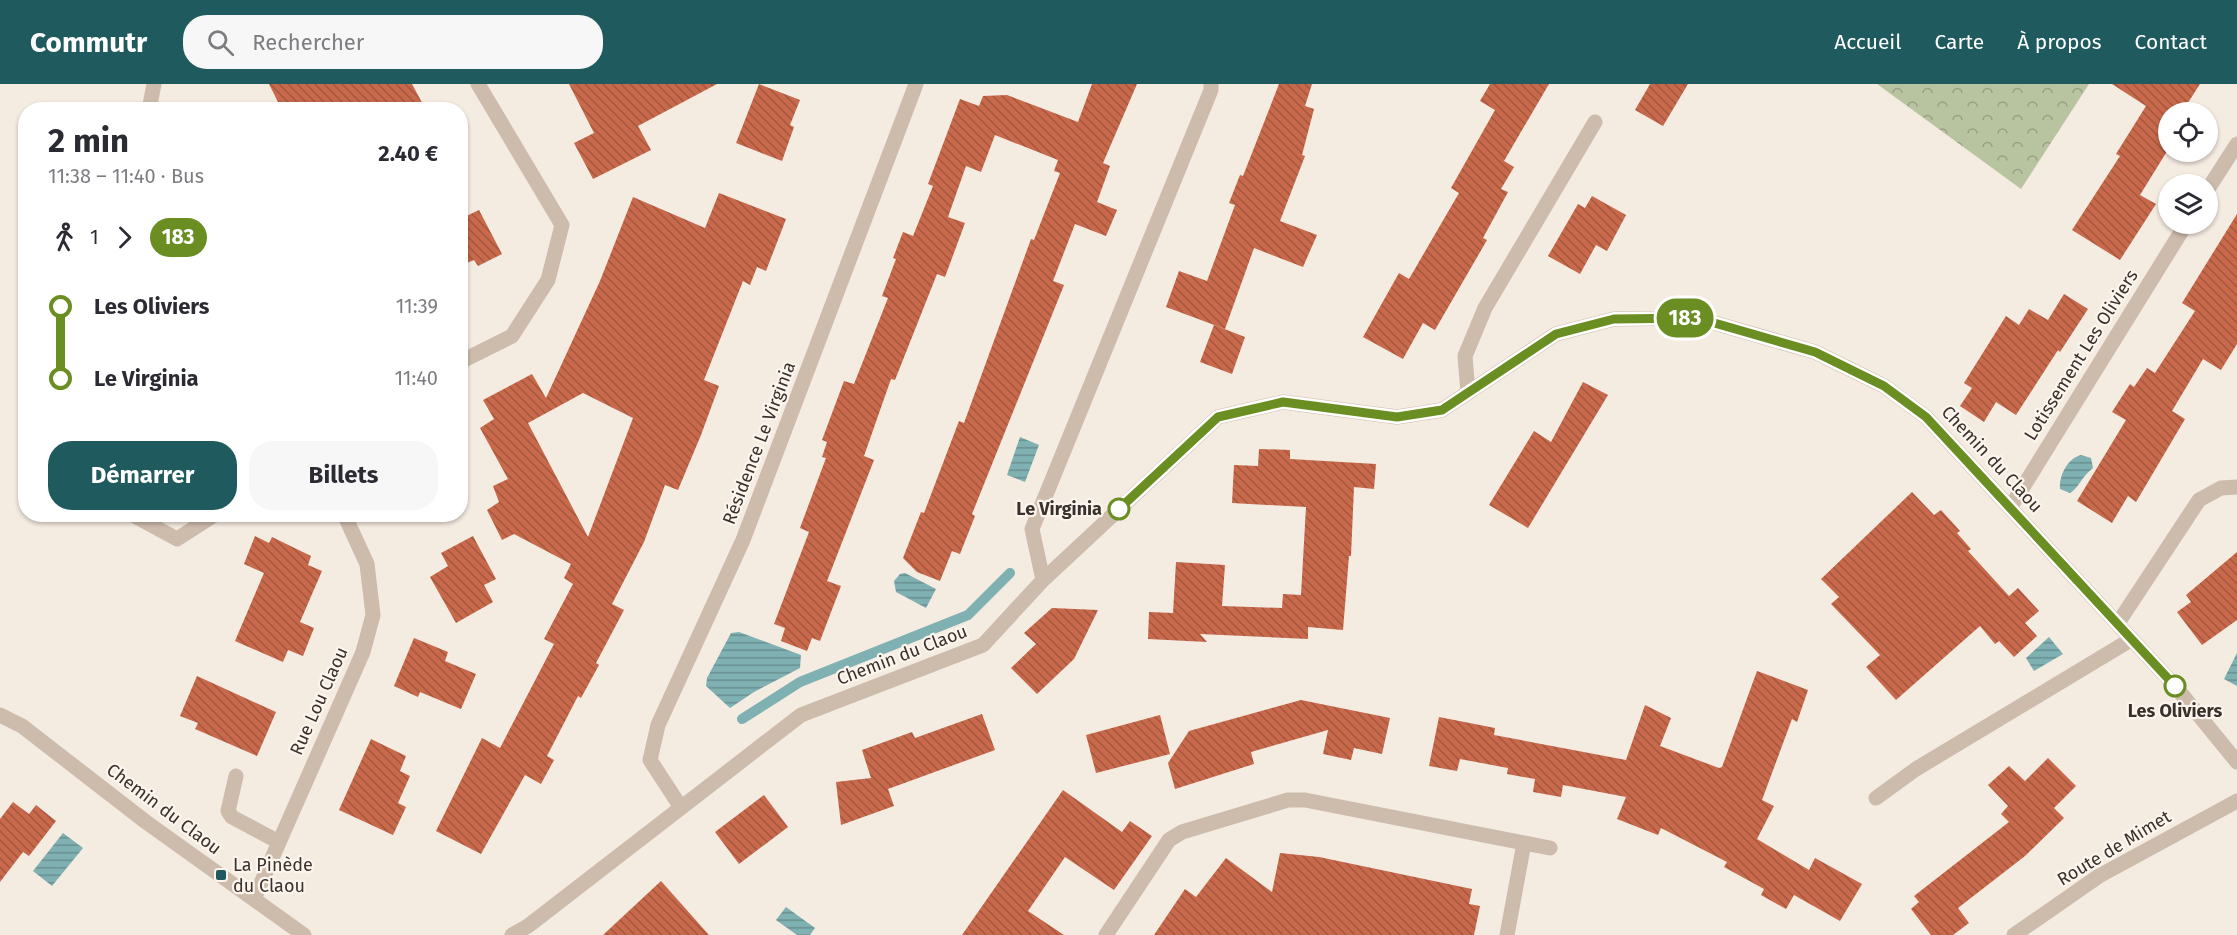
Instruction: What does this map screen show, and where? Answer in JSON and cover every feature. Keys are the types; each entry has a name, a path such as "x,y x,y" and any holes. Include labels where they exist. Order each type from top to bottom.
{"street":[{"path":"151,102 154,84"},
{"path":"468,358 512,336 548,280 562,225 478,84"},
{"name":"Résidence Le Virginia","path":"680,806 650,760 658,725 743,540 916,84"},
{"path":"1043,580 1032,529 1207,101 1211,84"},
{"path":"1468,393 1465,356 1485,308 1595,122"},
{"path":"2218,174 2237,144"},
{"name":"Lotissement Les Oliviers","path":"2010,508 2180,234"},
{"name":"Chemin du Claou","path":"512,935 528,926 680,806 801,715 983,645 1043,580 1218,417 1283,402 1397,417 1442,410 1556,334 1614,319 1697,318 1815,352 1884,386 1926,417 2175,686 2237,762"},
{"path":"2118,623 2199,500 2221,488 2237,487"},
{"path":"146,522 177,539 204,522"},
{"name":"Rue Lou Claou","path":"254,898 363,652 373,615 367,564 348,522"},
{"path":"1876,798 1916,769 2132,639"},
{"name":"Chemin du Claou","path":"0,716 22,726 146,822 304,935"},
{"path":"236,776 228,811 232,817 279,842"},
{"path":"1106,935 1169,840 1182,832 1288,800 1305,800 1550,848"},
{"name":"Route de Mimet","path":"2014,935 2099,876 2237,801"},
{"path":"1507,935 1524,843"}],"green space":[{"path":"1877,84 2089,84 2021,189"}],"water":[{"path":"1020,437 1039,445 1025,482 1007,475"},
{"path":"2081,455 2091,458 2093,468 2070,493 2060,489 2061,478 2068,463"},
{"path":"905,573 936,589 926,608 896,592 894,581 900,574"},
{"path":"739,632 801,655 800,668 754,692 730,708 706,686 707,678 731,633"},
{"path":"2049,637 2063,654 2034,671 2026,658"},
{"path":"2237,653 2237,686 2224,679"},
{"path":"63,833 83,848 52,886 33,871"},
{"path":"786,907 815,928 810,935 797,935 776,920"}],"building":[{"path":"269,84 412,84 422,102 278,102"},
{"path":"569,84 717,84 638,126 651,150 593,179 574,143 594,133"},
{"path":"759,84 800,100 790,125 794,127 782,161 736,143"},
{"path":"1092,84 1137,84 1103,163 1110,166 1097,202 1117,210 1106,236 1075,224 1053,281 1064,285 972,514 975,516 960,554 952,551 940,581 917,572 903,558 921,512 924,513 959,421 964,423 1031,239 1034,240 1060,173 1054,171 1058,160 995,135 981,172 966,166 948,217 965,223 945,277 937,274 895,380 891,379 864,456 874,460 827,581 841,586 820,641 812,638 807,651 781,641 785,628 774,624 809,532 800,528 826,458 822,457 827,442 822,440 844,381 854,384 888,298 882,296 896,259 893,258 903,232 913,236 933,186 928,184 960,99 979,106 983,96 1007,95 1078,122"},
{"path":"1279,84 1312,84 1305,106 1314,109 1302,155 1305,156 1280,221 1317,235 1303,267 1254,248 1225,329 1166,307 1179,271 1207,281 1235,205 1229,203 1240,175 1243,176"},
{"path":"1490,84 1549,84 1504,161 1514,167 1501,189 1508,192 1483,238 1487,240 1435,330 1423,323 1403,359 1363,337 1399,273 1409,279 1459,193 1451,188 1495,110 1480,101"},
{"path":"1650,84 1688,84 1663,126 1635,110"},
{"path":"2112,84 2200,84 2188,102 2158,102 2158,162 2160,162 2140,195 2156,204 2120,260 2072,230 2120,156 2116,154 2146,106"},
{"path":"719,193 786,219 766,271 757,267 750,285 743,281 704,380 719,386 701,435 678,490 665,485 644,542 612,604 624,610 596,663 599,665 581,698 578,696 547,756 554,760 541,784 525,775 481,854 436,831 482,738 500,748 554,644 544,639 573,584 564,578 571,564 514,534 502,540 487,510 499,502 493,486 508,479 480,428 494,419 483,400 532,374 546,398 600,281 633,197 705,228","holes":["583,393 633,418 588,537 528,423"]},
{"path":"1592,196 1626,215 1607,251 1596,245 1580,274 1548,256 1578,204 1585,208"},
{"path":"479,210 502,254 478,266 474,260 468,263 468,215"},
{"path":"2237,214 2237,344 2221,370 2203,359 2172,411 2185,419 2136,502 2128,496 2112,523 2077,501 2126,420 2112,412 2130,384 2134,387 2147,368 2155,373 2195,311 2182,303"},
{"path":"2064,294 2088,309 2016,415 1996,402 1984,422 1960,406 1972,388 1964,383 2006,316 2019,325 2029,309 2048,320"},
{"path":"1214,325 1245,337 1232,374 1200,362"},
{"path":"1583,382 1608,395 1528,528 1489,505 1534,431 1551,442"},
{"path":"1259,449 1290,450 1290,459 1376,464 1374,489 1354,487 1351,556 1349,556 1343,630 1308,627 1308,639 1200,634 1207,642 1148,639 1149,612 1173,613 1176,562 1225,565 1222,606 1282,608 1283,594 1301,595 1306,507 1232,503 1234,465 1258,466"},
{"path":"1912,492 1934,515 1941,510 1960,531 1957,533 1971,549 1968,551 2009,596 2018,588 2039,611 2025,623 2037,636 2014,657 1999,641 1995,644 1980,626 1896,700 1866,667 1880,655 1831,604 1839,597 1821,579"},
{"path":"255,536 269,543 272,537 311,556 308,565 322,571 300,622 314,628 303,656 288,650 283,662 235,641 264,573 244,564"},
{"path":"473,536 496,579 484,585 493,602 456,623 430,577 448,566 441,553"},
{"path":"2237,552 2237,620 2202,645 2177,612 2191,602 2186,595"},
{"path":"1052,608 1098,610 1074,659 1037,694 1011,668 1036,644 1024,633"},
{"path":"414,638 448,652 445,661 476,674 461,709 420,692 418,697 394,686"},
{"path":"1757,671 1808,690 1797,722 1792,719 1762,800 1774,806 1757,839 1809,870 1815,858 1862,884 1840,921 1794,895 1786,909 1761,895 1764,889 1724,867 1727,862 1661,828 1658,835 1617,819 1626,797 1563,785 1561,797 1533,792 1535,779 1507,774 1508,768 1460,759 1457,771 1429,766 1439,717 1495,728 1494,735 1626,760 1645,705 1671,718 1660,746 1719,768 1722,767"},
{"path":"197,676 276,712 257,756 195,729 198,723 180,716"},
{"path":"1301,700 1390,718 1382,754 1354,748 1351,760 1323,754 1328,730 1251,752 1254,764 1175,789 1168,763 1189,731"},
{"path":"982,714 995,750 888,789 894,806 841,825 836,782 871,778 862,750 912,732 915,738"},
{"path":"1160,715 1170,754 1096,773 1086,735"},
{"path":"371,739 406,756 400,771 410,776 398,803 406,807 393,835 339,810"},
{"path":"2048,758 2076,786 2054,808 2064,818 2025,856 1958,908 1969,923 1953,935 1931,935 1911,909 1919,902 1914,896 2009,822 2001,814 2008,806 1988,785 2009,766 2025,781"},
{"path":"1063,790 1122,832 1130,821 1152,836 1114,890 1065,857 1028,911 1064,935 962,935"},
{"path":"764,795 788,827 739,864 715,832"},
{"path":"13,802 29,814 36,805 56,821 29,856 23,852 0,882 0,819"},
{"path":"1280,853 1319,857 1472,889 1469,904 1480,906 1474,935 1154,935 1185,889 1196,897 1226,858 1272,892"},
{"path":"661,881 709,935 603,935"}],"waterway":[{"path":"742,719 800,682 968,615 1010,573"}],"bus line":[{"name":"183","path":"1119,509 1218,417 1283,402 1397,417 1442,410 1556,334 1614,319 1697,318 1815,352 1884,386 1926,417 2175,686"}],"place":[{"name":"Le Virginia","path":"1119,509"},
{"name":"Les Oliviers","path":"2175,686"},
{"name":"La Pinède du Claou","path":"221,875"}]}
